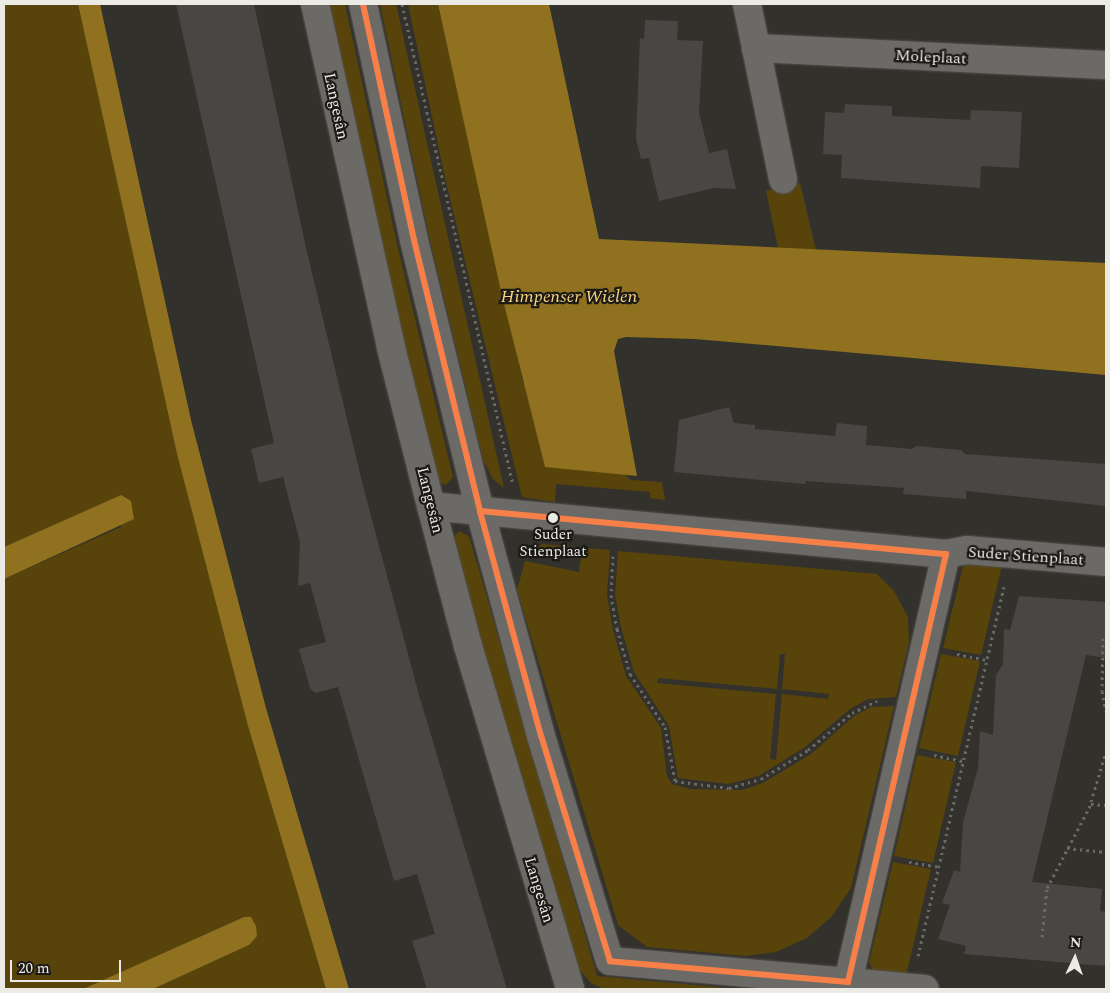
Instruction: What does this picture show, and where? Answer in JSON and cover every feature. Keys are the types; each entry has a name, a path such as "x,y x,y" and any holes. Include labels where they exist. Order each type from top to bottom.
{"street":[{"name":"Langesân","path":"315,4 388,339 431,506 468,646 570,989"},
{"path":"363,4 410,221 480,511 541,736 610,961 848,982 876,987 918,989"},
{"path":"747,4 783,179"},
{"name":"Moleplaat","path":"756,48 1106,65"},
{"name":"Suder Stienplaat","path":"431,506 946,554 967,550 1106,562"},
{"name":"Suder Stienplaat","path":"848,982 946,554"}],"path":[{"path":"402,4 519,515"},
{"path":"616,523 612,609 630,674 665,727 675,781 728,788 742,786 785,766 870,703 884,700 912,705"},
{"path":"918,989 1011,554"},
{"path":"1103,638 1101,676 1106,710"},
{"path":"1042,937 1048,888 1091,804 1106,752"},
{"path":"1091,804 1106,805"},
{"path":"1067,848 1106,852"}],"shaded area":[{"path":"4,4 78,4 177,454 248,726 326,989 153,989 249,945 244,917 83,989 4,989 4,579 121,527 121,495 4,547"},
{"path":"328,4 345,4 397,244 453,477 446,485 438,482 381,248"},
{"path":"380,4 396,4 504,488 493,479 483,460 429,236"},
{"path":"408,4 438,4 523,382 631,480 662,482 665,500 650,498 650,492 556,484 555,502 522,497 446,182"},
{"path":"800,183 816,250 778,248 766,191"},
{"path":"459,531 469,536 597,976 738,989 605,989 592,984 578,968 511,750 452,540"},
{"path":"542,544 610,550 607,595 613,630 626,676 661,728 667,776 672,784 690,789 743,790 763,783 811,754 854,716 871,707 894,706 851,888 832,916 807,938 776,952 746,956 647,947 618,925 517,590 525,561 579,572 581,557 531,554"},
{"path":"618,551 877,574 894,591 908,617 909,643 896,697 868,699 850,709 805,747 759,776 728,784 678,778 669,726 634,672 621,627 615,595","holes":["780,654 785,654 782,689 829,694 828,699 782,694 776,760 770,759 776,694 657,683 658,678 777,689"]},
{"path":"964,562 1002,565 981,655 943,648"},
{"path":"941,654 980,661 958,756 919,748"},
{"path":"917,755 956,762 933,863 894,856"},
{"path":"893,862 931,869 906,976 874,972 869,963"}],"water":[{"path":"78,4 100,4 191,420 266,708 349,989 326,989 248,726 177,454"},
{"name":"Himpenser Wielen","path":"438,4 549,4 599,239 1106,263 1106,375 695,339 626,337 618,339 614,351 637,476 545,467 502,296"},
{"path":"121,495 131,501 134,519 4,579 4,547"},
{"path":"244,917 251,917 256,926 257,936 249,945 153,989 83,989"}],"building":[{"path":"176,4 254,4 306,248 364,490 419,695 507,989 427,989 412,941 435,934 417,874 394,881 338,687 315,693 310,688 299,649 326,642 310,583 298,586 300,542 283,477 259,483 251,449 274,443"},
{"path":"645,20 678,21 677,40 703,41 699,113 709,153 727,149 736,189 714,188 659,201 649,158 641,159 636,139 640,38 644,39"},
{"path":"845,104 892,106 892,116 970,120 971,110 1022,112 1019,168 981,166 980,188 841,178 842,155 823,154 825,112 844,113"},
{"path":"729,407 734,423 755,425 755,429 835,436 837,423 867,426 866,445 912,449 916,446 961,450 965,454 1106,464 1106,506 966,491 966,499 903,494 904,488 806,481 805,484 674,472 679,420"},
{"path":"1019,596 1106,602 1106,658 1086,655 1032,882 1102,889 1100,911 1106,912 1106,966 964,954 966,946 938,939 950,905 942,903 954,870 960,872 963,822 978,768 980,731 993,735 996,675 1003,664 1004,629 1010,630"}],"transit line":[{"path":"363,4 414,240 480,511"},
{"path":"480,511 946,554 848,982 610,961 541,736 480,511"}],"place":[{"name":"Suder Stienplaat","path":"553,518"}]}
